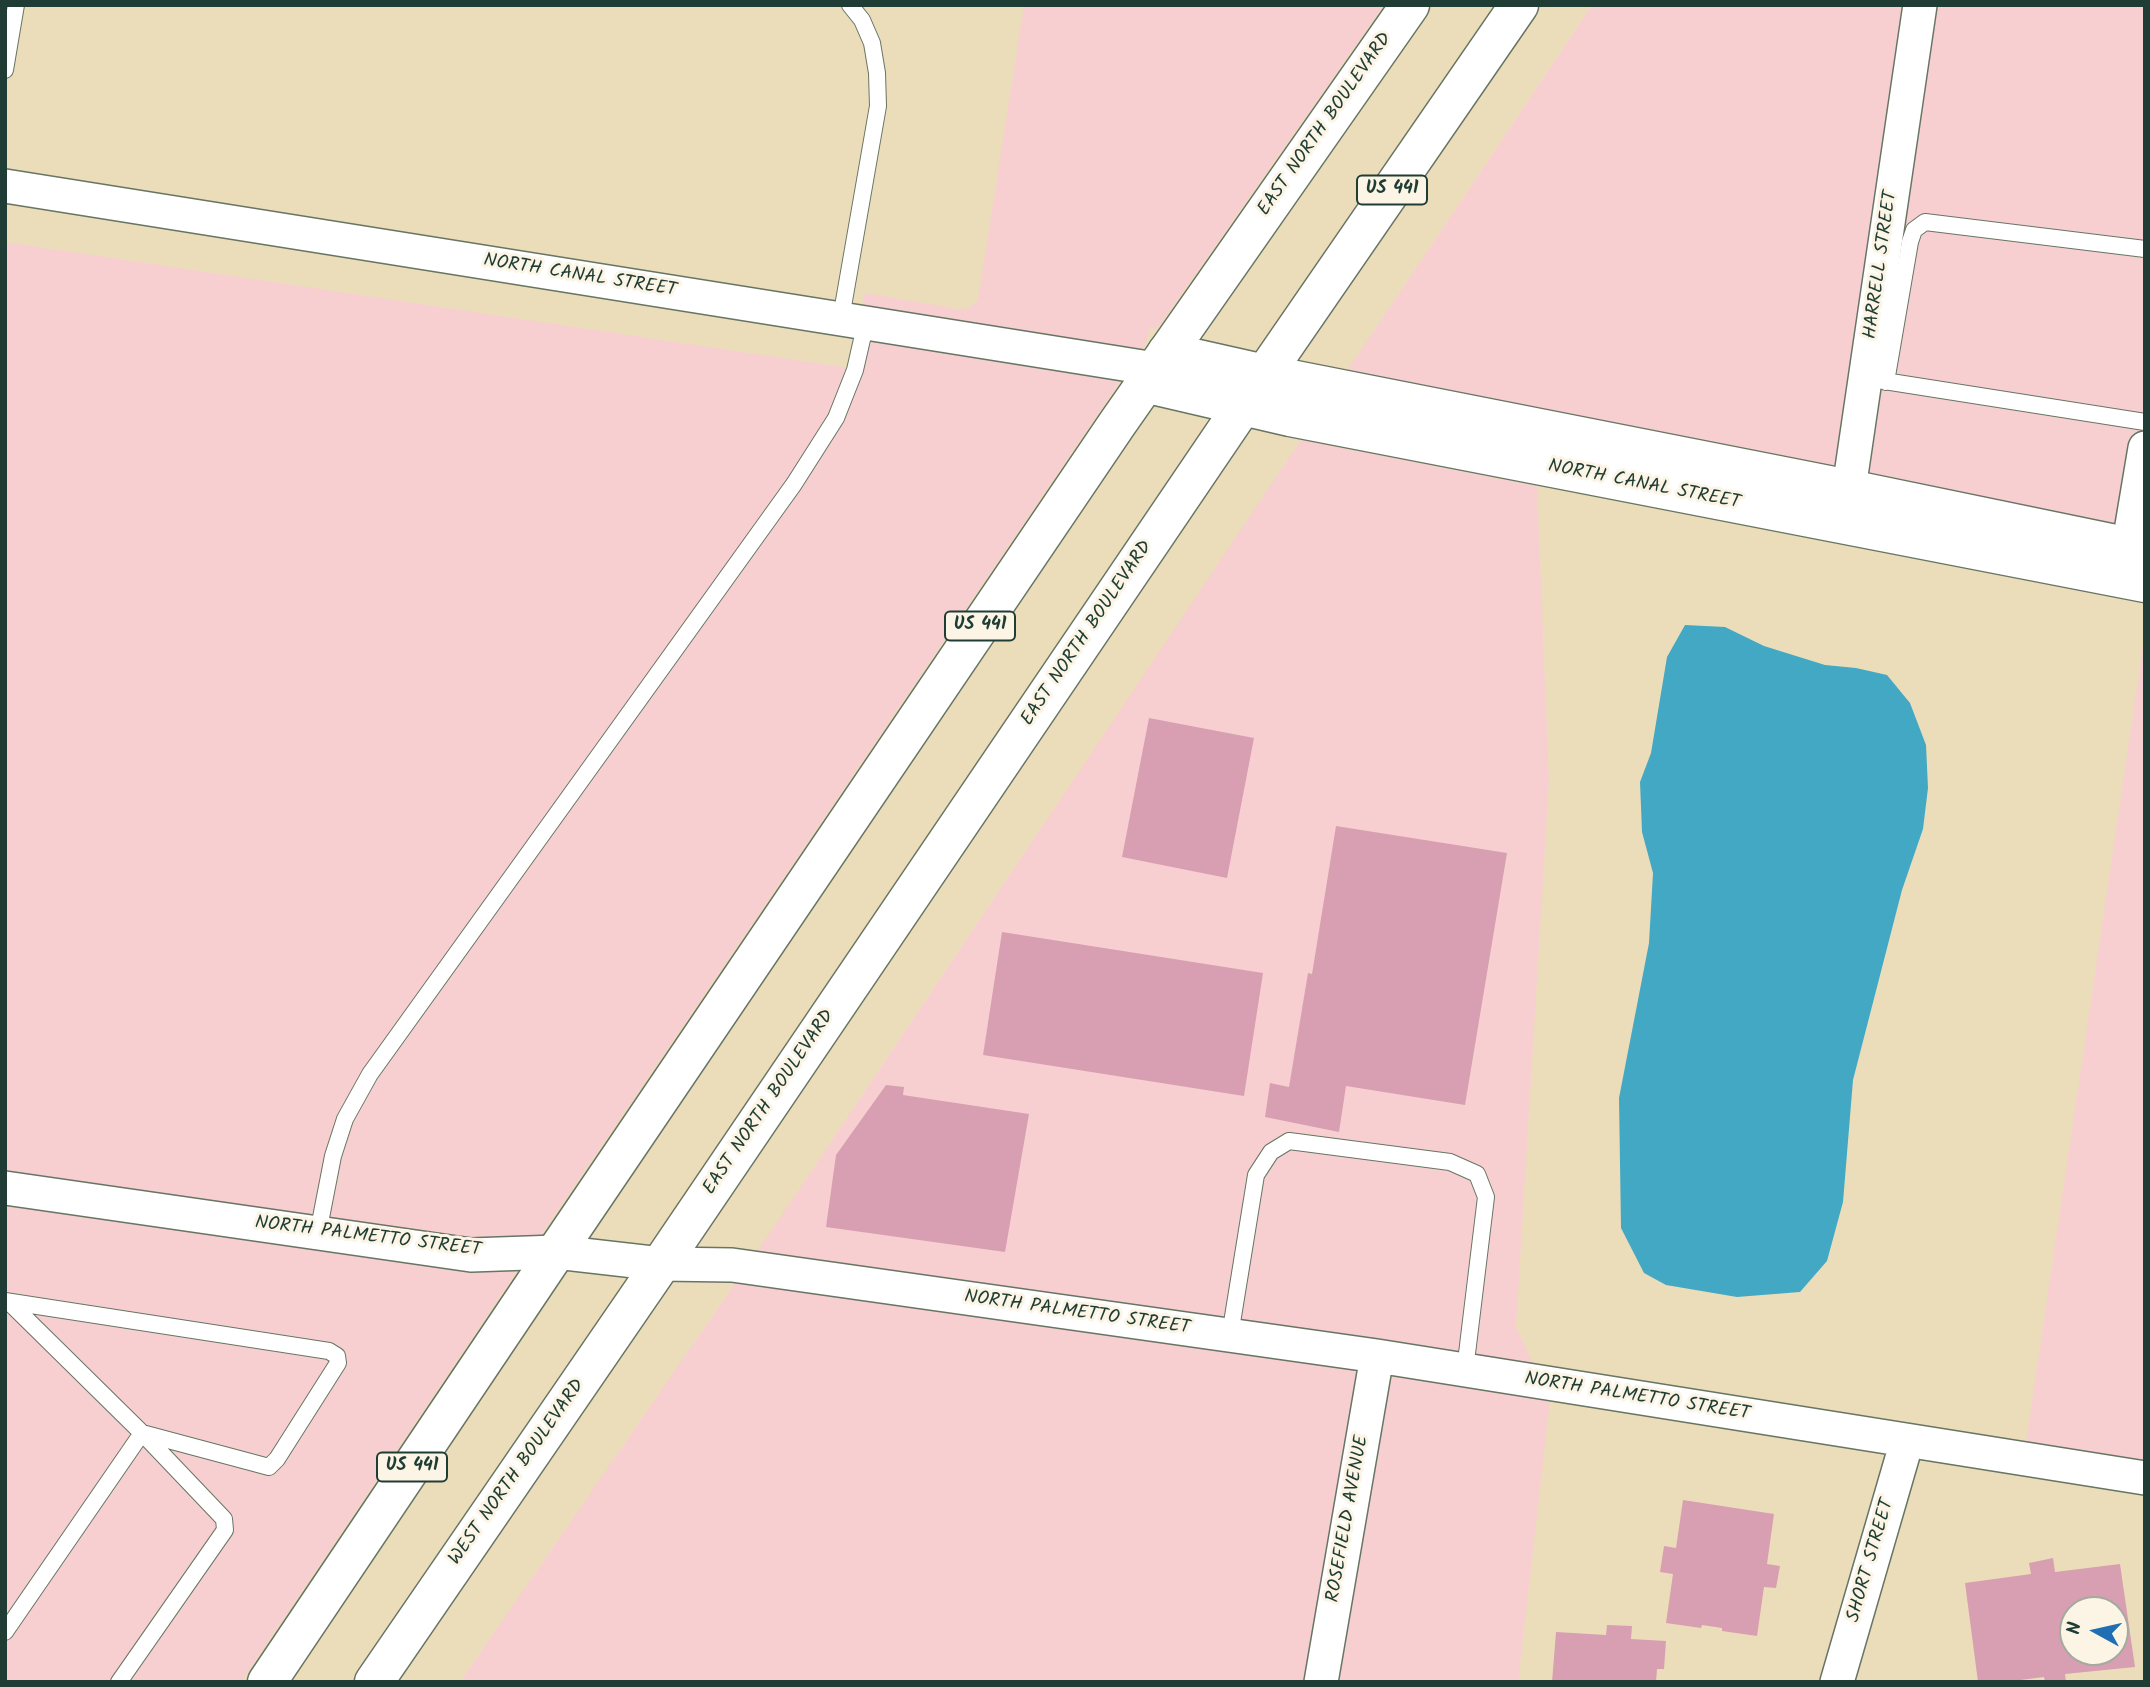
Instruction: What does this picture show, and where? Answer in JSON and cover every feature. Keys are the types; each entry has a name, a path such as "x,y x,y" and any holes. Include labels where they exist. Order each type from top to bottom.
{"main road":[{"name":"EAST NORTH BOULEVARD","path":"556,1252 1155,368 1410,5"},
{"name":"EAST NORTH BOULEVARD","path":"661,1264 1242,407 1519,5"},
{"path":"1155,368 1265,374 1847,507"},
{"name":"NORTH CANAL STREET","path":"1155,368 1242,407 1847,507 2135,565"},
{"name":"US 441","path":"267,1682 556,1252"},
{"name":"WEST NORTH BOULEVARD","path":"374,1682 661,1264"}],"street":[{"name":"HARRELL STREET","path":"1847,507 1876,380 1920,5"},
{"name":"NORTH CANAL STREET","path":"5,186 1155,368"},
{"path":"2135,565 2145,448"},
{"name":"NORTH PALMETTO STREET","path":"5,1188 471,1255 556,1252 661,1264 732,1265 1377,1356 2145,1478"},
{"name":"ROSEFIELD AVENUE","path":"1321,1682 1377,1356"},
{"name":"SHORT STREET","path":"1837,1682 1907,1441"}],"lane":[{"path":"5,70 16,5"},
{"path":"317,1233 345,1119 370,1074 794,484 836,418 855,370 853,320 878,106 877,73 872,43 862,20 850,5"},
{"path":"2145,249 1925,222 1914,230 1910,242 1876,380 2145,422"},
{"path":"1230,1335 1256,1175 1271,1152 1289,1141 1450,1162 1478,1174 1486,1197 1465,1370"},
{"path":"7,1302 328,1351 337,1356 338,1363 277,1459 269,1466 142,1433"},
{"path":"7,1302 142,1433 224,1519 225,1530 119,1682"},
{"path":"5,1632 142,1433"}],"shaded area":[{"path":"1024,5 1384,5 1157,329 1150,328 1146,343 241,1682 5,1682 5,242 850,368 865,293 958,309 970,308 978,300"},
{"path":"1592,5 2145,5 2145,529 1347,371"},
{"path":"1301,440 1537,486 1549,781 1516,1326 1550,1401 1518,1682 460,1682 767,1237"},
{"path":"2145,633 2145,1479 2023,1463"}],"water":[{"path":"1685,625 1725,627 1764,646 1825,665 1887,675 1910,703 1926,745 1928,788 1923,829 1902,890 1853,1080 1843,1202 1827,1261 1800,1292 1737,1297 1666,1285 1644,1273 1621,1228 1619,1098 1649,943 1653,873 1642,832 1640,782 1651,753 1667,657"}],"building":[{"path":"1149,718 1254,738 1227,878 1122,857"},
{"path":"1336,826 1507,853 1465,1105 1346,1086 1339,1132 1265,1117 1270,1083 1289,1087 1308,973 1312,974"},
{"path":"1002,932 1263,973 1244,1096 983,1055"},
{"path":"886,1085 904,1087 903,1095 1029,1114 1005,1252 826,1227 836,1155"},
{"path":"1683,1500 1774,1514 1767,1564 1780,1566 1776,1588 1764,1587 1757,1636 1702,1625 1701,1628 1666,1623 1673,1574 1660,1572 1664,1546 1676,1548"},
{"path":"2053,1558 2055,1572 2120,1564 2125,1596 2059,1596 2059,1666 2129,1666 2129,1626 2135,1667 2065,1674 2066,1682 2045,1682 2044,1677 1978,1682 1965,1583 2031,1574 2029,1563"},
{"path":"1607,1625 1632,1626 1631,1639 1666,1641 1664,1669 1657,1669 1656,1682 1552,1682 1556,1632 1606,1635"}]}
